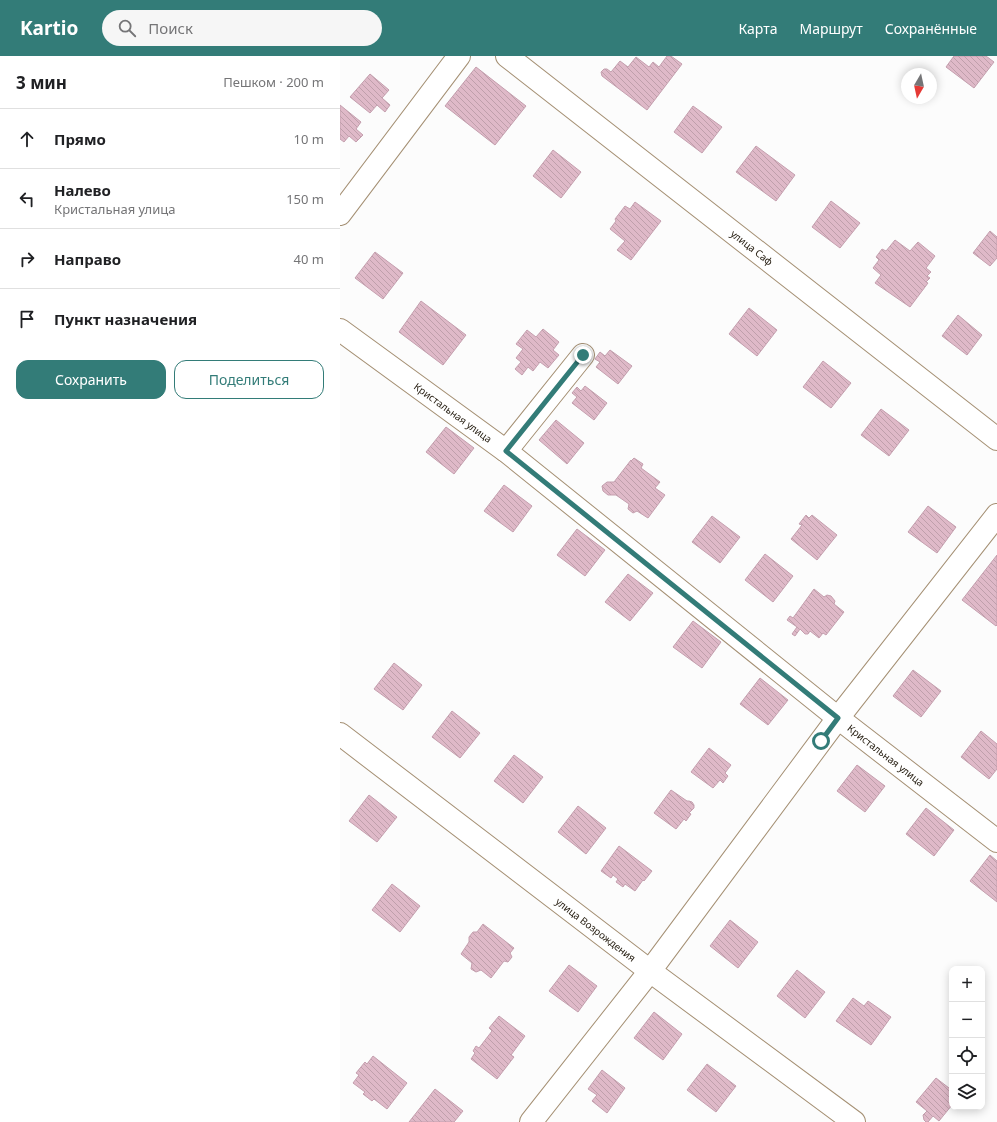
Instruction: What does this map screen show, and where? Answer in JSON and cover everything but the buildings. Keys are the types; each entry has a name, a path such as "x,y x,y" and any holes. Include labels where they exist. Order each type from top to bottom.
{"street":[{"path":"340,214 459,56"},
{"name":"улица Саф","path":"507,56 997,439"},
{"name":"Кристальная улица","path":"340,330 506,451 838,718 997,841"},
{"path":"506,451 583,355"},
{"path":"531,1122 650,971 838,718 997,515"},
{"name":"улица Возрождения","path":"340,734 650,971 854,1122"}],"route":[{"path":"583,355 506,451 838,718 821,741"}]}
